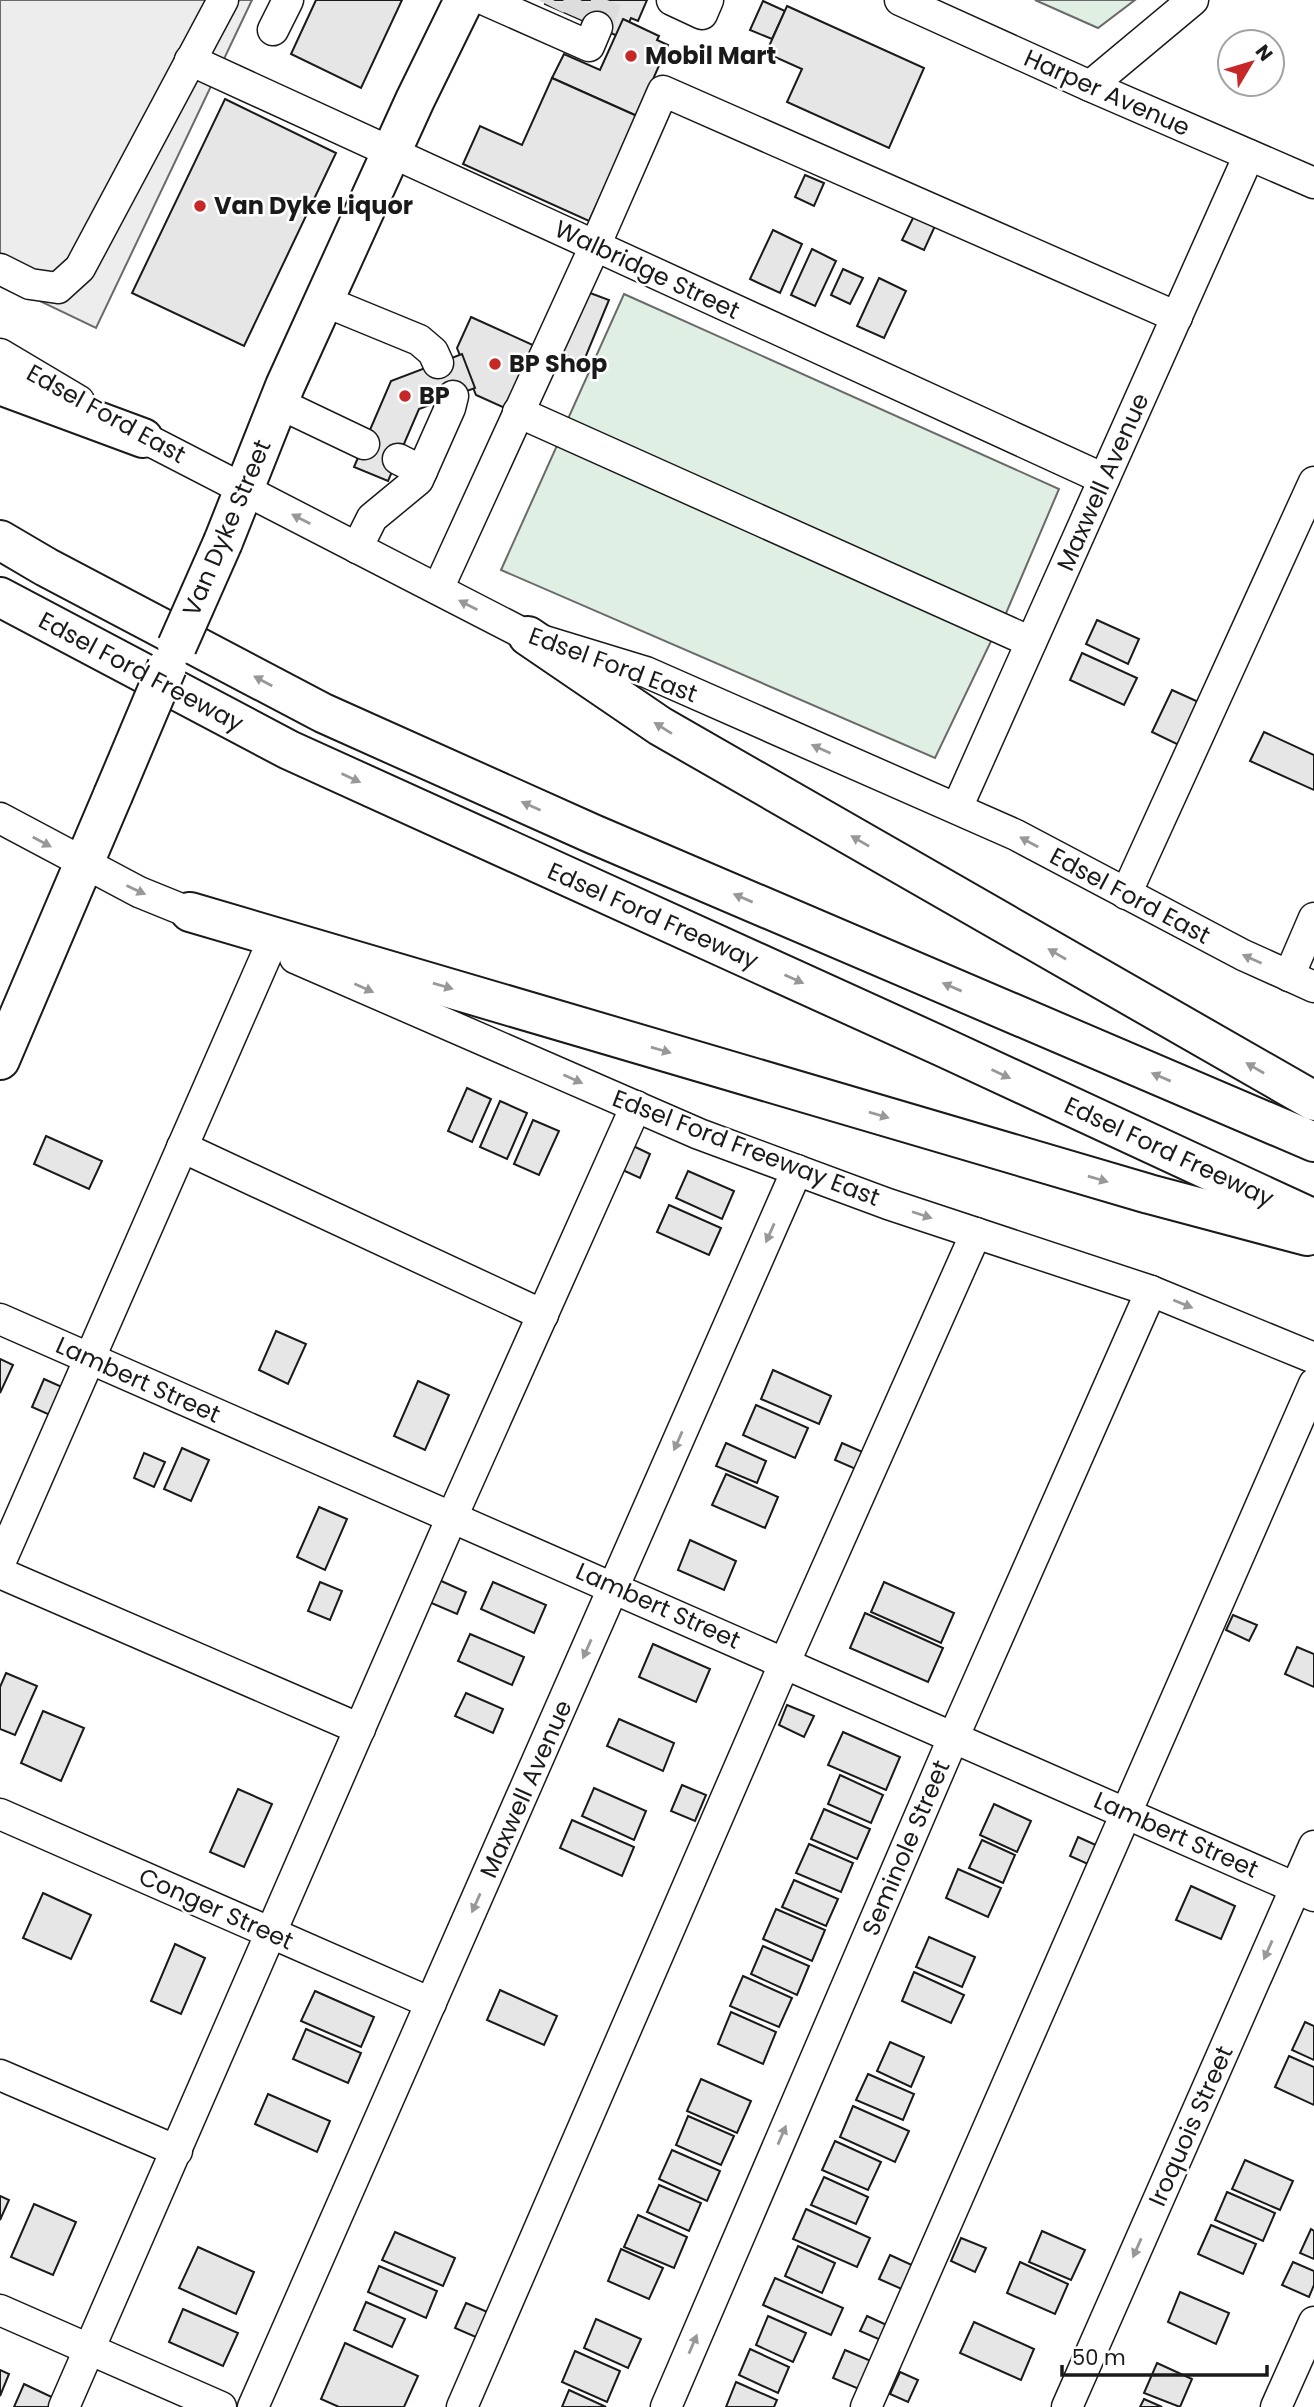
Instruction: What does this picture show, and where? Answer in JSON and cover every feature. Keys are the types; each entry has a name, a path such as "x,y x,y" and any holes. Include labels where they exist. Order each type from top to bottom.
{"main road":[{"name":"Van Dyke Street","path":"0,1060 223,542 278,403 464,0"},
{"path":"0,384 143,438"},
{"name":"Edsel Ford Freeway","path":"0,540 46,567 336,718 593,834 1314,1142"},
{"name":"Edsel Ford Freeway","path":"0,597 289,750 1314,1219"},
{"path":"528,636 660,726 1314,1101"},
{"path":"190,912 1122,1186 1314,1237"}],"street":[{"path":"0,269 30,284 58,288 80,268 223,0"},
{"path":"273,30 288,0"},
{"path":"485,0 565,22"},
{"path":"672,0 702,14 708,0"},
{"name":"Harper Avenue","path":"900,0 1314,183"},
{"path":"1090,86 1193,0"},
{"name":"Walbridge Street","path":"190,60 1104,479"},
{"path":"438,589 663,91 1177,317"},
{"name":"Maxwell Avenue","path":"957,808 1249,155"},
{"path":"324,301 419,340 433,352 438,363"},
{"name":"Edsel Ford East","path":"0,354 143,438 528,636 646,672 957,808 1016,835 1243,956 1301,982"},
{"path":"357,548 372,518 418,480 410,465 453,396"},
{"path":"278,403 364,444"},
{"path":"518,412 1031,642"},
{"path":"1126,894 1314,482"},
{"name":"Edsel Ford Freeway East","path":"0,818 139,891 699,1134 976,1233 1151,1291 1314,1358"},
{"path":"1301,982 1314,918"},
{"path":"0,1563 270,947"},
{"path":"64,2407 452,1517 636,1106"},
{"path":"181,1147 542,1315"},
{"name":"Maxwell Avenue","path":"253,2407 797,1170"},
{"path":"462,2407 785,1662 976,1233"},
{"name":"Seminole Street","path":"666,2407 954,1736 1151,1291"},
{"name":"Lambert Street","path":"0,1320 1305,1892"},
{"path":"866,2407 1314,1384"},
{"path":"0,1573 360,1729"},
{"name":"Conger Street","path":"0,1814 431,2003"},
{"name":"Iroquois Street","path":"1067,2407 1305,1892 1314,1846"},
{"path":"0,2076 177,2151"},
{"path":"0,2309 221,2407"},
{"path":"1276,2407 1314,2322"}],"green space":[{"path":"1035,0 1135,0 1098,28"},
{"path":"624,294 1059,489 1004,618 567,421"},
{"path":"559,441 994,635 935,758 501,570"}],"shaded area":[{"path":"0,0 252,0 96,328 0,282"}],"building":[{"path":"316,0 402,0 361,88 291,54"},
{"path":"547,0 647,0 638,21 631,18 622,38 545,4"},
{"path":"763,1 785,11 772,39 750,30"},
{"path":"787,6 924,68 889,148 787,102 802,69 766,53"},
{"path":"623,19 659,36 657,40 668,45 637,116 552,78 564,54 600,70"},
{"path":"552,78 637,116 589,221 463,164 480,126 522,145"},
{"path":"225,99 336,153 244,346 132,293"},
{"path":"805,175 824,183 814,206 795,197"},
{"path":"914,216 935,226 924,250 902,240"},
{"path":"773,230 802,244 780,293 750,279"},
{"path":"812,249 836,261 815,306 791,295"},
{"path":"843,269 863,278 850,304 831,295"},
{"path":"879,278 906,291 884,338 857,326"},
{"path":"582,290 609,300 583,363 557,352"},
{"path":"471,317 535,346 507,409 476,395 457,348"},
{"path":"462,354 475,388 419,409 388,481 354,467 391,381"},
{"path":"1097,620 1139,639 1128,664 1086,644"},
{"path":"1082,653 1137,678 1124,705 1070,680"},
{"path":"1172,690 1203,704 1183,747 1152,732"},
{"path":"1264,732 1314,755 1314,790 1250,761"},
{"path":"467,1088 491,1099 472,1142 448,1131"},
{"path":"500,1101 527,1113 507,1159 480,1147"},
{"path":"533,1120 559,1131 539,1175 514,1164"},
{"path":"46,1136 102,1161 89,1189 34,1164"},
{"path":"627,1143 650,1154 640,1178 616,1167"},
{"path":"688,1171 734,1191 722,1219 676,1198"},
{"path":"669,1205 721,1228 709,1255 657,1232"},
{"path":"276,1331 306,1344 288,1384 259,1370"},
{"path":"0,1359 13,1365 0,1393"},
{"path":"773,1370 831,1396 819,1424 761,1399"},
{"path":"44,1379 62,1387 50,1415 32,1407"},
{"path":"418,1381 449,1395 425,1450 394,1436"},
{"path":"756,1405 808,1428 795,1458 743,1435"},
{"path":"726,1443 766,1461 757,1483 716,1466"},
{"path":"842,1443 865,1453 858,1470 835,1460"},
{"path":"182,1448 209,1460 191,1501 164,1489"},
{"path":"144,1453 165,1462 154,1487 134,1478"},
{"path":"726,1474 778,1497 765,1528 712,1505"},
{"path":"319,1507 347,1519 325,1570 297,1557"},
{"path":"690,1540 736,1561 724,1590 678,1570"},
{"path":"439,1580 466,1592 457,1614 429,1602"},
{"path":"320,1582 342,1591 330,1620 308,1611"},
{"path":"493,1582 546,1605 534,1633 481,1609"},
{"path":"884,1582 954,1613 941,1643 871,1612"},
{"path":"865,1613 943,1648 928,1682 850,1648"},
{"path":"1233,1615 1257,1625 1249,1641 1226,1630"},
{"path":"470,1634 524,1657 512,1685 458,1661"},
{"path":"653,1644 710,1669 696,1702 639,1677"},
{"path":"1297,1647 1314,1654 1314,1687 1285,1674"},
{"path":"6,1673 37,1686 15,1735 0,1729 0,1687"},
{"path":"466,1693 503,1709 493,1733 455,1716"},
{"path":"787,1705 814,1716 804,1737 779,1725"},
{"path":"43,1711 84,1728 61,1781 21,1763"},
{"path":"619,1719 674,1743 663,1771 607,1746"},
{"path":"843,1732 900,1757 886,1790 828,1765"},
{"path":"840,1775 883,1795 871,1823 828,1804"},
{"path":"682,1785 706,1795 695,1821 671,1811"},
{"path":"594,1788 646,1811 634,1840 582,1816"},
{"path":"238,1789 272,1804 244,1867 210,1852"},
{"path":"994,1804 1031,1821 1017,1852 980,1835"},
{"path":"824,1809 870,1829 857,1859 811,1839"},
{"path":"572,1820 634,1847 622,1876 560,1848"},
{"path":"1078,1837 1098,1846 1090,1865 1070,1856"},
{"path":"982,1840 1015,1855 1003,1883 969,1868"},
{"path":"809,1844 853,1863 841,1892 796,1873"},
{"path":"958,1869 1001,1888 988,1917 946,1898"},
{"path":"794,1880 838,1899 826,1926 782,1907"},
{"path":"1191,1886 1235,1906 1221,1939 1176,1920"},
{"path":"43,1893 91,1915 71,1959 23,1938"},
{"path":"776,1909 825,1930 812,1961 763,1939"},
{"path":"929,1937 975,1957 962,1987 916,1967"},
{"path":"175,1944 205,1958 181,2014 151,2001"},
{"path":"763,1946 809,1966 797,1995 751,1974"},
{"path":"914,1972 964,1995 951,2023 902,2001"},
{"path":"743,1976 792,1998 779,2027 730,2006"},
{"path":"500,1990 557,2016 544,2045 487,2020"},
{"path":"315,1991 374,2017 361,2047 301,2021"},
{"path":"731,2012 776,2032 763,2064 718,2044"},
{"path":"1305,2022 1314,2026 1314,2060 1292,2050"},
{"path":"306,2029 361,2053 348,2083 293,2059"},
{"path":"890,2042 924,2057 911,2087 877,2071"},
{"path":"1289,2056 1314,2067 1314,2105 1275,2087"},
{"path":"868,2074 914,2094 903,2120 856,2100"},
{"path":"701,2079 751,2101 737,2133 687,2111"},
{"path":"268,2094 330,2121 317,2152 255,2124"},
{"path":"853,2106 909,2131 895,2162 840,2137"},
{"path":"688,2116 734,2136 721,2165 676,2145"},
{"path":"835,2141 881,2162 868,2190 822,2170"},
{"path":"672,2150 720,2171 707,2201 659,2179"},
{"path":"1245,2160 1293,2181 1280,2210 1232,2189"},
{"path":"824,2177 868,2197 856,2224 811,2205"},
{"path":"659,2185 701,2203 689,2231 647,2212"},
{"path":"1227,2192 1275,2213 1263,2241 1215,2220"},
{"path":"0,2196 9,2200 0,2220"},
{"path":"34,2204 76,2222 53,2275 11,2257"},
{"path":"806,2209 870,2238 857,2267 793,2239"},
{"path":"638,2215 687,2237 674,2268 624,2247"},
{"path":"1211,2225 1256,2244 1243,2274 1198,2254"},
{"path":"1311,2229 1314,2231 1314,2259 1300,2253"},
{"path":"1042,2231 1085,2250 1071,2280 1029,2262"},
{"path":"395,2232 455,2258 443,2286 382,2260"},
{"path":"961,2238 986,2248 975,2272 951,2261"},
{"path":"798,2246 835,2263 822,2293 785,2276"},
{"path":"198,2247 254,2272 236,2314 179,2288"},
{"path":"621,2249 663,2268 649,2299 608,2281"},
{"path":"890,2255 914,2266 904,2290 879,2279"},
{"path":"1020,2262 1068,2284 1055,2314 1007,2293"},
{"path":"1293,2262 1314,2271 1314,2285 1309,2297 1282,2285"},
{"path":"379,2266 437,2291 426,2318 368,2292"},
{"path":"775,2278 843,2308 831,2335 763,2305"},
{"path":"1180,2292 1229,2313 1216,2344 1168,2322"},
{"path":"366,2302 405,2319 392,2347 354,2330"},
{"path":"466,2303 490,2313 478,2338 455,2328"},
{"path":"183,2309 238,2333 223,2366 169,2342"},
{"path":"768,2316 806,2333 793,2362 756,2345"},
{"path":"867,2316 889,2326 883,2341 860,2331"},
{"path":"596,2319 641,2339 628,2368 584,2348"},
{"path":"974,2322 1034,2349 1021,2380 960,2353"},
{"path":"345,2343 418,2376 404,2407 339,2407 321,2399"},
{"path":"750,2349 789,2367 778,2393 739,2375"},
{"path":"845,2350 871,2361 859,2389 833,2378"},
{"path":"575,2351 620,2371 607,2402 562,2382"},
{"path":"1157,2363 1192,2379 1180,2407 1144,2393"},
{"path":"0,2370 9,2374 0,2396"},
{"path":"900,2372 918,2380 908,2402 890,2394"},
{"path":"736,2382 777,2400 774,2407 726,2407"},
{"path":"24,2384 56,2399 53,2407 14,2407"},
{"path":"569,2390 606,2407 562,2407"},
{"path":"1144,2399 1162,2407 1140,2407"}],"tunnel":[{"path":"550,6 553,0"},
{"path":"573,16 580,0"},
{"path":"597,27 607,0"}],"place":[{"name":"Mobil Mart","path":"631,56"},
{"name":"Van Dyke Liquor","path":"200,206"},
{"name":"BP Shop","path":"495,364"},
{"name":"BP","path":"405,396"}]}
